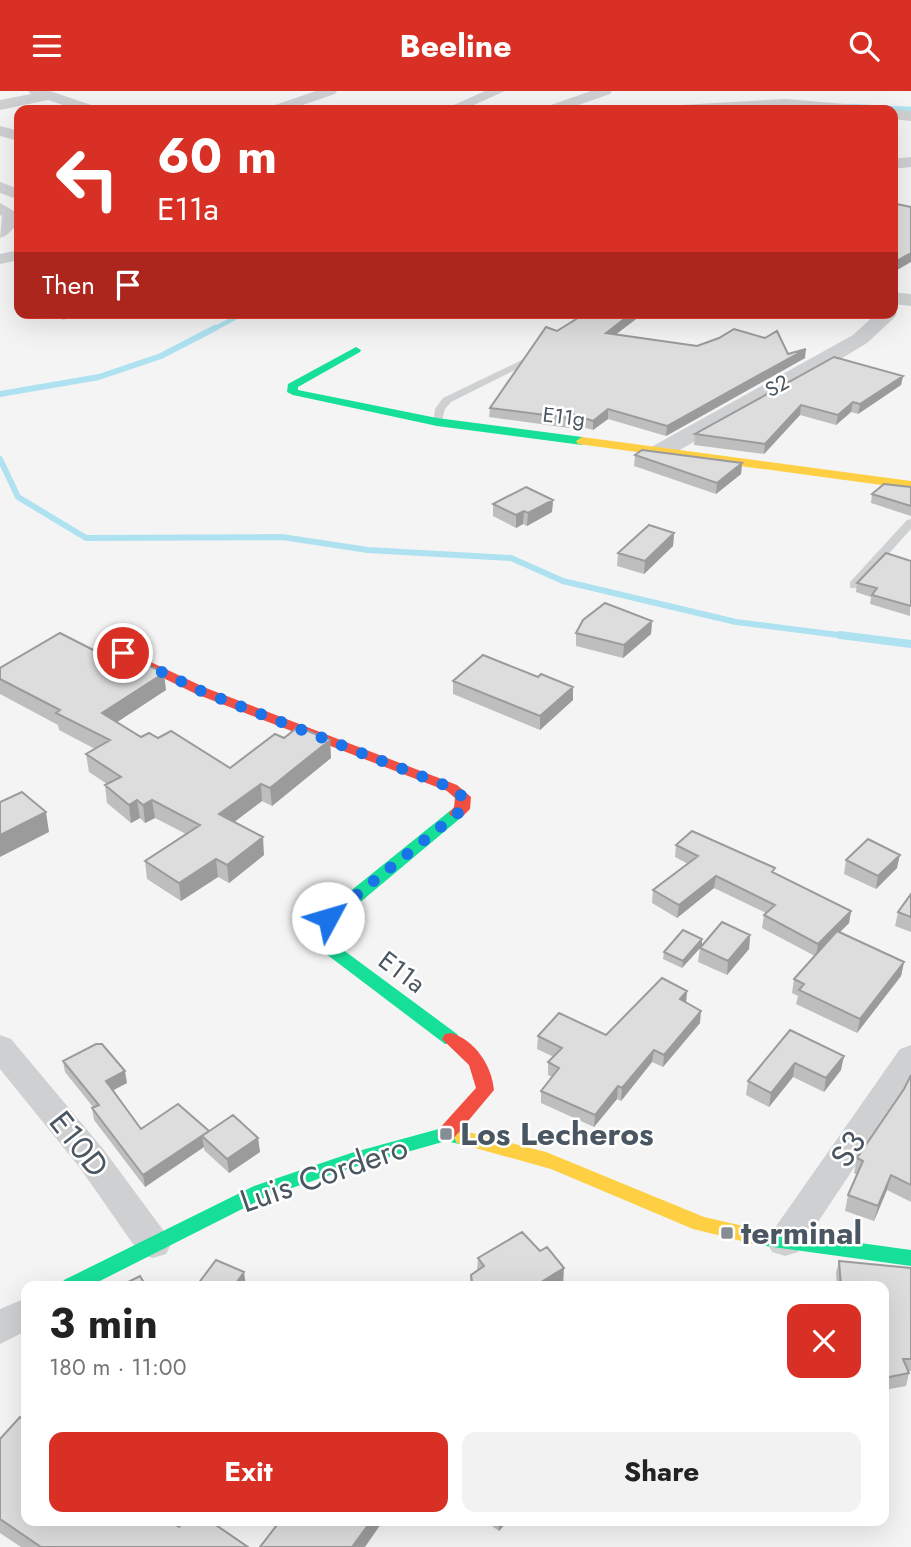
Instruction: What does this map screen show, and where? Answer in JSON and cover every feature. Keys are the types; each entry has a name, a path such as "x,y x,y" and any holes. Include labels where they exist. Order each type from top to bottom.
{"street":[{"path":"289,105 330,91"},
{"path":"463,105 498,91"},
{"path":"565,105 605,91"},
{"path":"0,105 41,94 76,105"},
{"path":"756,105 806,105"},
{"path":"0,208 11,214 11,219 0,233"},
{"name":"S2","path":"661,451 842,350 860,339 882,319"},
{"name":"E11g","path":"356,351 292,386 293,392 437,422 911,485"},
{"name":"E11a","path":"123,653 201,691 452,788 463,797 463,809 328,918 319,929 319,940 476,1059 485,1075 485,1090 446,1134"},
{"name":"E10D","path":"0,1047 92,1159 153,1244"},
{"name":"S3","path":"785,1242 911,1056"},
{"name":"Luis Cordero","path":"81,1281 261,1191 351,1160 446,1134 516,1148 611,1185 684,1220 727,1233 911,1258"},
{"path":"0,1328 21,1316"}],"lane":[{"path":"437,422 440,409 447,400 523,362"},
{"path":"854,585 911,522"}],"building":[{"path":"898,204 911,207 911,253 898,260"},
{"path":"576,319 624,319 606,333 697,346 734,329 765,338 777,331 788,354 806,349 667,426 608,409 593,421 572,414 569,418 490,408 546,327 557,331"},
{"path":"834,357 903,376 860,404 853,402 838,415 801,405 765,444 695,434"},
{"path":"642,450 742,463 717,483 635,455"},
{"path":"884,484 911,487 911,506 872,494"},
{"path":"526,487 553,500 528,513 524,511 516,515 493,504"},
{"path":"649,525 674,533 645,561 618,553"},
{"path":"886,553 911,561 911,606 872,595 877,588 857,583"},
{"path":"605,603 652,621 624,645 576,633 583,620"},
{"path":"60,633 107,657 118,650 164,673 102,713 141,737 149,733 158,738 171,731 230,768 275,734 284,738 298,727 330,740 270,788 261,784 219,814 263,837 227,865 216,859 179,883 145,861 200,825 152,800 143,805 137,800 129,805 105,785 121,777 86,754 110,740 56,713 60,710 0,679 0,668"},
{"path":"483,655 538,677 541,674 573,687 540,716 453,681"},
{"path":"22,792 46,812 0,835 0,802"},
{"path":"692,831 775,868 772,872 851,911 818,944 764,915 775,905 716,876 679,905 653,890 698,856 676,845"},
{"path":"868,839 900,855 878,876 846,860"},
{"path":"911,894 911,917 898,912"},
{"path":"722,922 750,935 728,961 700,948"},
{"path":"683,930 702,939 683,961 664,952"},
{"path":"837,931 904,962 860,1019 799,990 804,984 794,979"},
{"path":"662,978 687,991 680,999 701,1011 664,1055 654,1050 622,1088 618,1086 595,1115 541,1091 559,1068 548,1062 562,1048 538,1036 559,1013 606,1035"},
{"path":"790,1030 844,1056 826,1078 795,1063 771,1093 748,1081"},
{"path":"96,1044 102,1044 125,1071 106,1081 141,1129 178,1104 209,1131 143,1175 92,1108 99,1105 63,1061"},
{"path":"911,1075 911,1185 891,1175 878,1206 848,1195 863,1161 857,1158"},
{"path":"233,1115 258,1138 227,1159 202,1136"},
{"path":"522,1232 540,1251 547,1247 564,1268 543,1281 472,1281 471,1275 484,1266 478,1258"},
{"path":"216,1260 244,1272 238,1281 200,1281"},
{"path":"839,1261 911,1268 911,1359 903,1359 909,1373 889,1377 889,1281 841,1281"},
{"path":"140,1276 143,1281 130,1281"},
{"path":"21,1418 21,1526 217,1526 248,1547 41,1547 0,1519 0,1439"},
{"path":"276,1526 367,1526 352,1547 260,1547"}],"waterway":[{"path":"898,108 911,109"},
{"path":"212,330 233,319"},
{"path":"0,394 99,377 161,356 215,328"},
{"path":"0,459 18,497 86,538 282,537 368,550 511,558 563,581 736,622 854,637"},
{"path":"840,635 911,644"}],"traffic: fast":[{"path":"356,350 292,386 293,392 437,422 582,441"},
{"path":"451,1039 319,940 319,929 328,918 457,813"},
{"path":"81,1281 261,1191 351,1160 446,1134 464,1138"},
{"path":"758,1237 911,1258"}],"traffic: slow":[{"path":"582,441 911,485"},
{"path":"464,1138 558,1164 700,1223 758,1237"}],"traffic: jam":[{"path":"123,653 201,691 452,788 463,797 462,809 457,813"},
{"path":"446,1134 485,1090 480,1066 451,1039"}],"place":[{"name":"Los Lecheros","path":"446,1134"},
{"name":"terminal","path":"727,1233"}],"route":[{"path":"123,653 201,691 452,788 463,797 463,809 328,918"}]}
